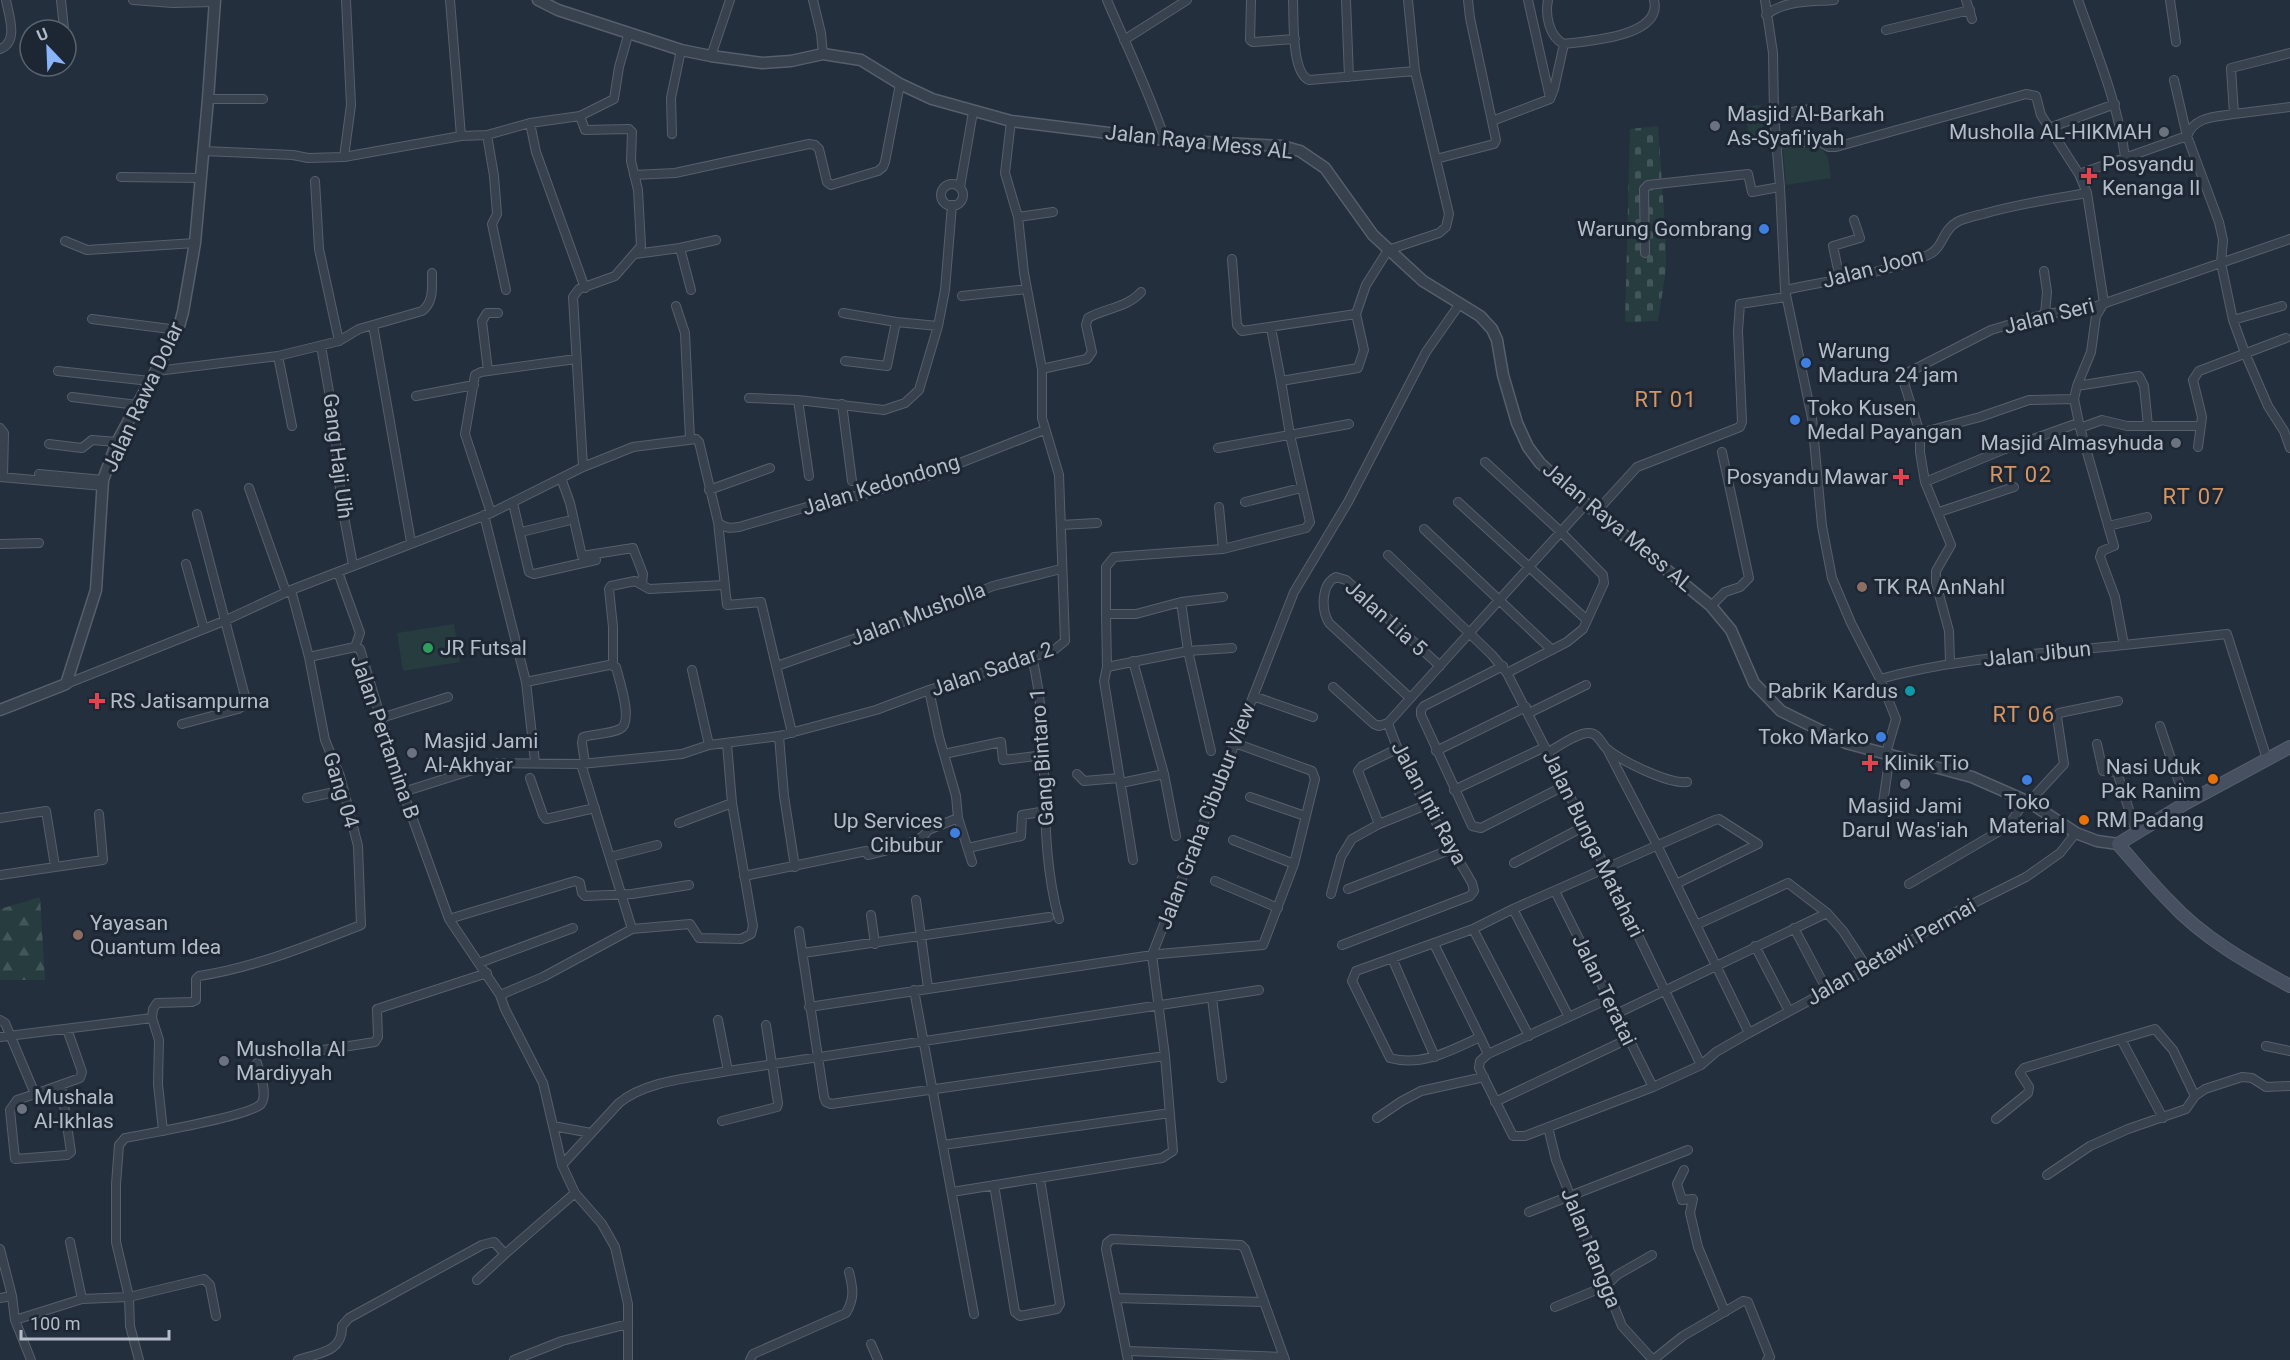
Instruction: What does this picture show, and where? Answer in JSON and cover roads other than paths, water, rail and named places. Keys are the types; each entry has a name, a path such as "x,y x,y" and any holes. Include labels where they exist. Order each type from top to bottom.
{"main road":[{"path":"2290,747 2186,803 2118,844 2171,904 2212,938 2254,967 2290,986"}],"street":[{"path":"0,49 9,43 11,37 6,0"},
{"path":"61,0 63,18"},
{"path":"133,0 173,3 214,1"},
{"path":"344,157 351,105 346,0"},
{"path":"450,0 461,136"},
{"name":"Jalan Raya Mess AL","path":"538,0 558,10 681,50 711,56 762,63 791,61 823,54 861,60 900,84 932,99 1011,121 1165,140 1282,146 1300,151 1325,168 1373,235 1388,250 1423,281 1480,316 1492,329 1497,340 1503,375 1517,423 1528,447 1540,463 1586,504 1711,606 1731,630 1754,683 1781,711 1845,742 1972,777 2027,801 2076,833 2097,841 2118,844"},
{"path":"711,56 730,0"},
{"path":"813,0 821,33 823,54"},
{"path":"1107,0 1130,54 1140,70 1165,140"},
{"path":"1124,40 1187,0"},
{"path":"1251,0 1250,40 1253,42 1295,39"},
{"path":"1293,0 1297,66 1303,78 1309,80 1415,71"},
{"path":"1346,0 1349,77"},
{"path":"1281,381 1358,368 1364,350 1356,314 1366,285 1388,250 1439,233 1446,227 1449,214 1415,71 1408,0"},
{"path":"1436,159 1494,144 1496,140 1468,0"},
{"path":"1528,0 1550,99"},
{"path":"1548,0 1551,31 1557,40 1564,44 1617,36 1638,29 1653,12 1654,0"},
{"path":"1765,0 1773,53 1774,115 1786,293 1812,418 1822,526 1832,578 1851,623 1880,679 1896,719 1888,753 1884,803"},
{"path":"1766,15 1775,7 1784,5 1834,0"},
{"path":"1886,30 1971,15 1966,0"},
{"path":"2078,0 2115,104 2126,157"},
{"path":"2170,0 2176,42"},
{"name":"Jalan Rawa Dolar","path":"66,684 96,590 103,483 117,442 178,330 195,243 214,1"},
{"path":"203,151 293,155 308,158 344,157 461,136 487,135 530,123 580,116 614,99 619,67 629,32"},
{"path":"1550,99 1564,44"},
{"path":"672,134 671,98 681,50"},
{"path":"2234,114 2231,68 2290,53"},
{"path":"2174,80 2187,136 2219,222 2223,240 2221,263 2234,320 2245,353 2268,406 2284,431 2290,448"},
{"path":"634,175 684,172 808,144 815,145 819,149 827,182 831,185 878,171 883,167 900,84"},
{"path":"1776,144 1818,141 1829,147 1836,147 2026,94 2036,96 2041,115 2079,174 2087,193 2104,303 2096,316 2091,352 2074,399 2079,425 2114,546 2102,551 2100,556 2115,597 2124,645"},
{"path":"208,99 263,99"},
{"path":"1492,121 1550,99"},
{"path":"2049,128 2115,104"},
{"path":"2187,136 2190,128 2199,120 2290,107"},
{"path":"1774,115 1810,109"},
{"path":"960,187 952,184 944,187 942,198 947,205 958,204 962,199 963,193 960,187 973,112"},
{"path":"580,116 585,130 626,129 632,132 631,161 641,222 641,246 635,254 615,276 575,292 573,297 584,467"},
{"name":"Jalan Sadar 2","path":"403,792 495,763 583,764 682,754 709,745 779,736 876,710 929,690 1054,650 1065,641 1059,475 1044,430 1042,369 1027,289 1018,217 1005,173 1011,121"},
{"path":"530,123 536,152 585,288"},
{"path":"487,135 497,214 492,224 506,290"},
{"path":"2079,174 2187,136"},
{"path":"1645,253 1644,189 1648,185 1748,174 1752,192 1780,187"},
{"path":"121,177 201,178"},
{"path":"315,181 319,249 339,341"},
{"name":"Jalan Joon","path":"1596,512 1637,467 1740,427 1742,422 1738,331 1740,304 1882,270 1930,255 1938,249 1950,226 1959,221 2002,208 2087,193"},
{"path":"749,398 798,400 885,410 897,407 915,396 923,381 945,290 952,205"},
{"path":"1018,217 1053,212"},
{"path":"1840,279 1833,246 1860,238 1854,220"},
{"name":"Jalan Seri","path":"1950,663 1949,632 1936,583 1936,571 1951,545 1925,482 1920,452 1920,433 1904,383 1907,373 1991,330 2045,314 2088,309 2163,285 2290,239"},
{"path":"635,254 716,240"},
{"path":"65,241 87,250 195,243"},
{"path":"680,248 691,290"},
{"path":"1232,259 1237,325 1242,331 1356,314"},
{"path":"2044,271 2047,292 2045,314"},
{"path":"157,371 278,356 339,341 359,329 422,311 431,301 432,273"},
{"path":"962,296 1027,289"},
{"path":"1042,369 1088,359 1092,352 1086,324 1088,318 1128,302 1141,292"},
{"name":"Jalan Graha Cibubur View","path":"952,1192 1167,1156 1173,1151 1165,1056 1148,956 1301,579 1348,502 1426,352 1459,305"},
{"path":"676,306 685,333 690,439"},
{"path":"2234,320 2282,306"},
{"path":"488,371 482,321 487,313 498,313"},
{"path":"843,313 938,326"},
{"path":"92,319 178,330"},
{"path":"845,361 887,366 896,322"},
{"path":"373,325 411,542"},
{"path":"1132,860 1104,681 1107,667 1106,567 1114,557 1223,549 1306,528 1310,522 1290,435 1271,328"},
{"path":"2198,447 2202,417 2193,380 2199,370 2286,338"},
{"name":"Gang Haji Uih","path":"321,346 334,420 342,501 353,565"},
{"path":"278,356 292,426"},
{"path":"535,762 526,682 488,514 465,434 476,374 576,359"},
{"path":"58,371 150,381"},
{"path":"2077,386 2139,376 2144,386 2148,426"},
{"path":"416,396 474,385"},
{"path":"72,397 137,405"},
{"path":"1920,433 1980,417 2028,400 2074,399"},
{"path":"798,400 809,476"},
{"path":"842,404 852,481"},
{"path":"1925,482 2005,449 2102,420 2127,426 2201,426"},
{"path":"1218,448 1349,424"},
{"path":"0,428 4,433 2,477 103,483"},
{"name":"Jalan Kedondong","path":"718,522 721,526 729,528 739,527 817,504 861,495 927,476 1044,430"},
{"path":"0,710 224,621 353,565 488,514 584,467 633,447 696,439 699,442 718,522 727,605 761,602 792,733"},
{"path":"49,444 82,448 92,440 117,442"},
{"path":"1711,606 1725,592 1740,587 1749,578 1722,452"},
{"path":"1485,462 1561,532 1603,575 1604,583 1583,629 1567,642 1422,708 1421,715 1454,790 1472,826 1478,829 1564,786"},
{"path":"709,490 770,468"},
{"path":"39,474 103,483"},
{"path":"561,478 570,503 582,556 633,548 643,574 639,582"},
{"path":"1939,512 2014,487"},
{"path":"249,488 289,591 309,657"},
{"path":"1245,502 1301,488"},
{"path":"1458,501 1587,620"},
{"path":"513,503 521,532 527,569 531,573 619,555"},
{"name":"Jalan Inti Raya","path":"1342,945 1472,894 1474,891 1472,883 1426,805 1397,749 1388,723 1409,697 1531,567 1586,504"},
{"path":"1219,507 1223,549"},
{"path":"182,724 238,709 246,702 197,514"},
{"path":"2108,526 2146,517"},
{"path":"521,532 567,521"},
{"path":"1061,525 1097,523"},
{"path":"1425,529 1552,650"},
{"path":"0,544 39,543"},
{"name":"Jalan Bunga Matahari","path":"1388,555 1505,670 1585,826 1701,1065"},
{"path":"186,564 204,629"},
{"name":"Jalan Musholla","path":"777,666 936,610 993,586 1061,569"},
{"path":"338,572 360,633 355,647"},
{"name":"Jalan Lia 5","path":"1409,697 1329,623 1325,615 1324,596 1330,580 1340,577 1440,666"},
{"path":"632,929 583,764 583,736 620,729 625,724 627,716 616,667 613,665 614,627 609,589 610,586 639,582 649,590 724,585"},
{"path":"1106,614 1136,614 1181,602 1223,597"},
{"path":"1181,602 1188,651 1211,751"},
{"name":"Jalan Jibun","path":"1950,663 2227,634 2267,759"},
{"name":"Jalan Pertamina B","path":"309,657 355,647 360,650 403,792 448,919 500,995 543,1083 562,1165 575,1193 603,1224 615,1247 628,1304 628,1360"},
{"path":"1107,667 1188,651 1232,648"},
{"name":"Gang 04","path":"152,1018 153,1009 157,1003 196,1000 196,980 199,976 269,961 361,926 358,846 344,790 325,740 309,657"},
{"name":"Gang Bintaro 1","path":"1032,657 1042,711 1048,857 1052,896 1059,919"},
{"path":"1133,661 1164,774 1176,836"},
{"path":"1880,679 1904,671 1950,663"},
{"path":"526,682 613,665"},
{"path":"692,670 709,745"},
{"path":"1436,751 1586,685"},
{"path":"1332,687 1374,724 1378,726 1388,723"},
{"path":"929,690 956,796 958,818 972,862"},
{"path":"1253,696 1312,717"},
{"path":"381,718 448,697"},
{"path":"1909,884 2008,826 2027,801 2064,764 2057,717 2060,713 2118,701"},
{"path":"2160,726 2186,803"},
{"path":"1454,790 1586,733 1596,735 1607,748 1657,845 1749,1033"},
{"path":"779,736 784,796 795,867"},
{"path":"944,754 1000,742 1003,760 1044,755"},
{"path":"809,1007 1148,956 1263,945 1294,864 1315,779 1312,771 1235,743"},
{"path":"500,995 543,977 632,929 690,924 699,938 741,939 751,934 753,926 732,803 727,744"},
{"path":"2097,744 2103,771 2117,772 2136,832"},
{"path":"1607,748 1657,777 1674,782 1687,782"},
{"path":"1379,824 1358,771 1362,766 1397,749"},
{"path":"1077,774 1084,781 1120,780 1164,774"},
{"path":"530,778 546,819 595,808"},
{"path":"307,798 344,790"},
{"path":"1250,797 1305,816"},
{"path":"679,823 732,803"},
{"path":"1331,894 1341,857 1352,839 1379,824 1426,805"},
{"path":"0,818 46,811 56,867"},
{"path":"968,848 1022,836 1022,815 1046,811"},
{"path":"0,875 103,860 99,814"},
{"path":"744,876 866,851 868,855 908,844 926,835 928,830 958,818"},
{"path":"1480,1037 1435,1057 1401,1061 1390,1058 1352,981 1356,971 1473,929 1513,909 1719,819 1758,844 1676,884"},
{"path":"1514,863 1585,826"},
{"name":"Jalan Betawi Permai","path":"1495,1102 1510,1134 1518,1137 1653,1087 1701,1065 1716,1052 1749,1033 1868,969 1954,913 2026,877 2060,853 2076,833"},
{"path":"1233,840 1294,864"},
{"path":"610,857 657,845"},
{"path":"1348,889 1452,849"},
{"path":"448,919 575,881 580,883 582,894 585,896 632,894 689,885"},
{"path":"1215,881 1278,908"},
{"path":"1696,926 1788,883 1827,913 1843,931 1868,969"},
{"name":"Jalan Teratai","path":"1555,891 1653,1087"},
{"path":"916,900 928,988"},
{"path":"1513,909 1569,1017"},
{"path":"1616,1014 1714,965 1827,913"},
{"path":"871,915 875,944"},
{"path":"803,953 1049,917"},
{"path":"479,963 573,928"},
{"path":"1794,928 1827,990"},
{"path":"1473,929 1529,1036"},
{"path":"799,931 824,1096 826,1102 831,1104 1165,1056"},
{"path":"1434,944 1488,1054"},
{"path":"1755,946 1789,1011"},
{"path":"1392,958 1435,1057"},
{"path":"297,1054 373,1043 378,1037 377,1009 487,974"},
{"path":"914,990 974,1314"},
{"path":"562,1165 619,1103 638,1090 728,1071 1259,990"},
{"path":"1212,998 1222,1078"},
{"path":"1608,999 1482,1058 1479,1065 1495,1102 1628,1039"},
{"path":"0,1037 152,1018 159,1040 158,1084 163,1131"},
{"path":"0,1020 5,1023 35,1094"},
{"path":"718,1020 728,1071"},
{"path":"722,1121 777,1107 766,1025"},
{"path":"61,1085 71,1152 67,1155 15,1159 10,1110 13,1104 17,1100 80,1078 82,1072 67,1029"},
{"path":"1996,1119 2028,1093 2029,1087 2022,1077 2021,1070 2155,1029 2173,1050 2195,1096"},
{"path":"2121,1039 2163,1118"},
{"path":"2266,1046 2290,1051"},
{"path":"139,1360 130,1326 129,1297 116,1242 119,1144 125,1138 229,1116 261,1104 264,1096 257,1063"},
{"path":"1377,1118 1421,1091 1484,1077"},
{"path":"2047,1175 2090,1146 2186,1109 2195,1096 2205,1089 2242,1077 2252,1078 2266,1087 2290,1086"},
{"path":"943,1145 1170,1113"},
{"path":"553,1126 591,1133"},
{"name":"Jalan Rangga","path":"1548,1127 1556,1160 1622,1326 1653,1360 1683,1336 1743,1301 1748,1302 1770,1357 1767,1360"},
{"path":"1529,1212 1688,1150"},
{"path":"1684,1170 1677,1184 1682,1200 1694,1199 1690,1213 1698,1247 1725,1312"},
{"path":"994,1185 1015,1312 1020,1316 1057,1309 1060,1304 1040,1179"},
{"path":"477,1280 575,1193"},
{"path":"1112,1239 1241,1245 1245,1249 1263,1302 1285,1358 1128,1355 1106,1249 1107,1243 1112,1239"},
{"path":"70,1242 82,1299"},
{"path":"298,1360 336,1347 342,1337 342,1326 349,1318 482,1245 494,1242 505,1254"},
{"path":"0,1249 12,1296 15,1320 31,1360"},
{"path":"1555,1307 1606,1286 1617,1275 1652,1255"},
{"path":"750,1360 753,1354 846,1313 852,1304 853,1289 849,1272"},
{"path":"15,1320 82,1299 129,1297 204,1279 210,1285 216,1316"},
{"path":"0,1298 12,1296"},
{"path":"1116,1298 1263,1302"},
{"path":"514,1360 562,1341 628,1324"},
{"path":"872,1344 878,1360"}],"place":[{"name":"Masjid Al-Barkah As-Syafi'iyah","path":"1715,126"},
{"name":"Musholla AL-HIKMAH","path":"2164,132"},
{"name":"Posyandu Kenanga II","path":"2089,176"},
{"name":"Warung Gombrang","path":"1764,229"},
{"name":"Warung Madura 24 jam","path":"1806,363"},
{"name":"Toko Kusen Medal Payangan","path":"1795,420"},
{"name":"Masjid Almasyhuda","path":"2176,443"},
{"name":"Posyandu Mawar","path":"1901,477"},
{"name":"TK RA AnNahl","path":"1862,587"},
{"name":"JR Futsal","path":"428,648"},
{"name":"Pabrik Kardus","path":"1910,691"},
{"name":"RS Jatisampurna","path":"97,701"},
{"name":"Toko Marko","path":"1881,737"},
{"name":"Masjid Jami Al-Akhyar","path":"412,753"},
{"name":"Klinik Tio","path":"1870,763"},
{"name":"Nasi Uduk Pak Ranim","path":"2213,779"},
{"name":"Toko Material","path":"2027,780"},
{"name":"Masjid Jami Darul Was'iah","path":"1905,784"},
{"name":"RM Padang","path":"2084,820"},
{"name":"Up Services Cibubur","path":"955,833"},
{"name":"Yayasan Quantum Idea","path":"78,935"},
{"name":"Musholla Al Mardiyyah","path":"224,1061"},
{"name":"Mushala Al-Ikhlas","path":"22,1109"}],"district":[{"name":"RT 01","path":"1666,399"},
{"name":"RT 02","path":"2021,474"},
{"name":"RT 07","path":"2194,496"},
{"name":"RT 06","path":"2024,714"}]}
